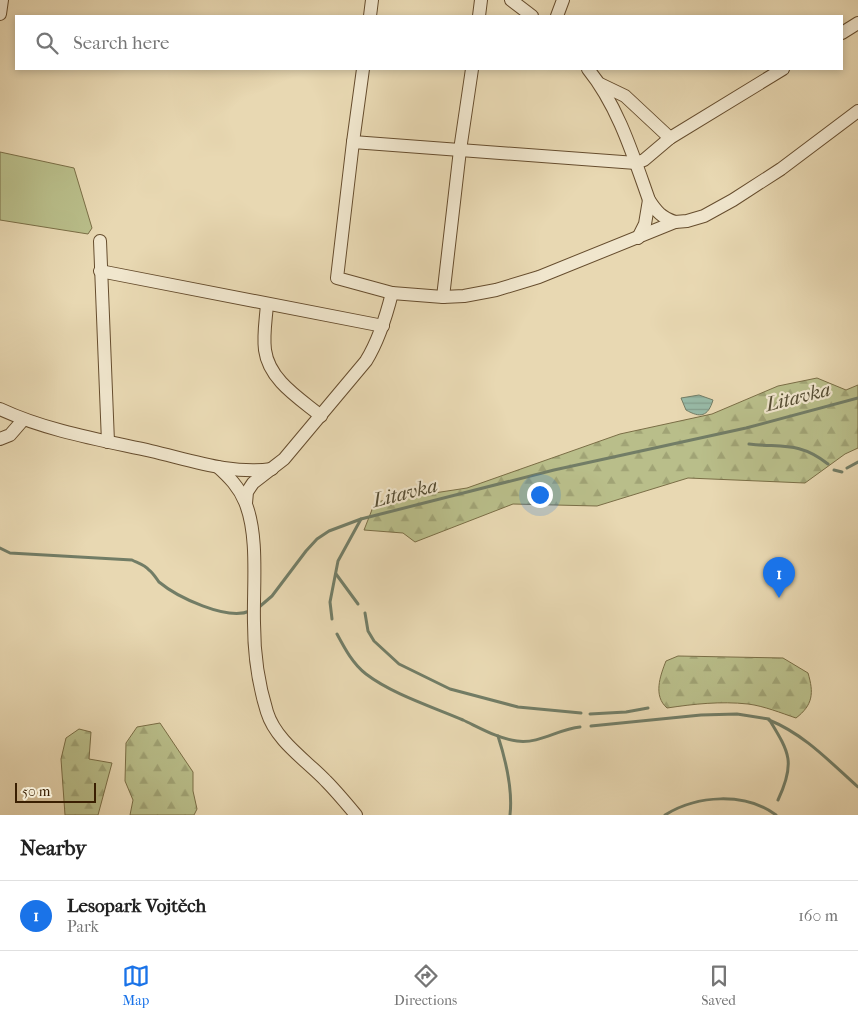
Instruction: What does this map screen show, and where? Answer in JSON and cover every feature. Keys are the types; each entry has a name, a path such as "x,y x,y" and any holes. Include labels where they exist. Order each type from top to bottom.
{"street":[{"path":"0,14 2,0"},
{"path":"370,15 372,0"},
{"path":"479,15 481,0"},
{"path":"511,0 531,15"},
{"path":"556,15 563,0"},
{"path":"843,31 858,23"},
{"path":"363,70 337,278 392,293 443,297 464,296 496,290 539,277 675,222 704,216 782,169 858,111"},
{"path":"443,297 460,150 472,70"},
{"path":"589,70 600,84 612,106 649,200 656,211 666,219 675,222"},
{"path":"353,142 636,163 644,160 670,138 781,70"},
{"path":"600,84 625,96 670,138"},
{"path":"638,238 645,224 649,200"},
{"path":"100,241 108,442"},
{"path":"100,272 383,326"},
{"path":"246,503 248,492 253,483 284,459 366,361 376,346 392,293"},
{"path":"267,304 265,350 270,367 278,380 321,416"},
{"path":"0,409 23,420 218,467 260,470 273,468"},
{"path":"0,439 10,435 23,420"},
{"path":"218,467 235,483 246,503 254,549 254,623 257,670 268,714 277,731 292,749 326,781 356,815"}],"green space":[{"path":"0,152 74,168 92,228 88,234 0,220"},
{"path":"817,378 846,390 858,385 858,448 845,454 805,483 688,478 597,506 513,504 415,542 403,533 364,530 375,502 467,488 620,434 712,414 778,386"},
{"path":"678,656 783,658 808,673 811,698 806,708 796,718 760,706 738,703 707,703 667,708 660,698 660,679 666,661"},
{"path":"160,723 193,772 193,791 197,809 194,815 130,815 133,800 125,781 126,743 137,727"},
{"path":"79,729 91,732 89,759 112,763 98,815 65,815 61,759 66,738"}],"shaded area":[{"path":"699,395 713,400 709,410 699,415 686,410 681,398"}],"waterway":[{"name":"Litavka","path":"258,608 272,596 317,539 329,531 361,519 554,470 746,428 858,398"},
{"path":"749,444 799,449 818,457 828,464"},
{"path":"847,468 858,462"},
{"path":"834,470 842,472"},
{"path":"332,619 330,602 338,561 361,519"},
{"name":"Litavka","path":"0,548 10,553 132,560 146,567 167,588 203,606 229,613 250,611"},
{"path":"336,574 358,604"},
{"path":"365,613 368,631 374,641 399,664 450,689 518,707 581,713"},
{"path":"337,634 357,666 376,681 400,694 496,736 510,740 525,741 580,727"},
{"path":"590,714 626,712 648,708"},
{"path":"591,726 701,715 737,714 769,719 781,740 788,758 787,776 778,800"},
{"path":"769,720 805,741 858,787"},
{"path":"498,736 508,775 511,795 510,815"},
{"path":"665,815 691,803 721,799 750,802 776,815"}],"place":[{"name":"Lesopark Vojtěch","path":"779,598"}]}
